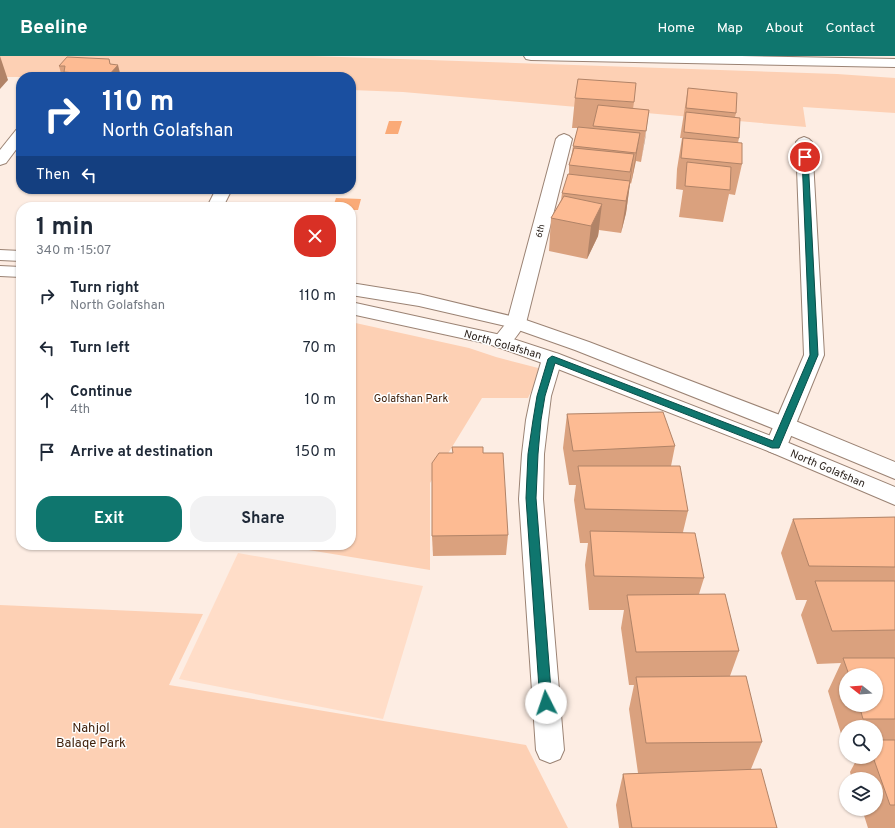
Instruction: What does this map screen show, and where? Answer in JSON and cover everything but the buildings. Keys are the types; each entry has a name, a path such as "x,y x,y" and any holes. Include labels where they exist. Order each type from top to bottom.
{"main road":[{"path":"531,56 861,62 895,64"},
{"path":"0,160 16,139"},
{"name":"6th","path":"516,323 564,139"},
{"path":"776,446 814,355 804,142"},
{"path":"0,255 16,256"},
{"path":"0,271 16,272"},
{"name":"North Golafshan","path":"356,290 419,300 516,323 582,346 785,425 895,471"},
{"name":"North Golafshan","path":"356,309 500,342 552,359 776,446 895,496"},
{"path":"500,342 516,323"},
{"path":"550,750 531,498 533,454 537,420 541,396 552,359"}],"shaded area":[{"path":"389,121 402,121 398,134 385,134"},
{"path":"336,198 361,199 358,210 356,210 356,202 335,202"},
{"path":"238,553 423,586 383,719 179,679"}],"green space":[{"path":"0,56 312,56 837,74 895,78 895,113 803,107 806,127 403,92 356,90 356,72 16,72 16,77 0,77"},
{"name":"Golafshan Park","path":"356,323 469,348 542,369 528,398 482,398 430,483 430,570 308,550 356,550"},
{"name":"Nahjol Balaqe Park","path":"0,605 203,614 169,685 526,745 568,828 0,828"}],"route":[{"path":"546,703 531,498 533,454 537,420 541,396 552,359 776,446 814,355 805,157"}]}
